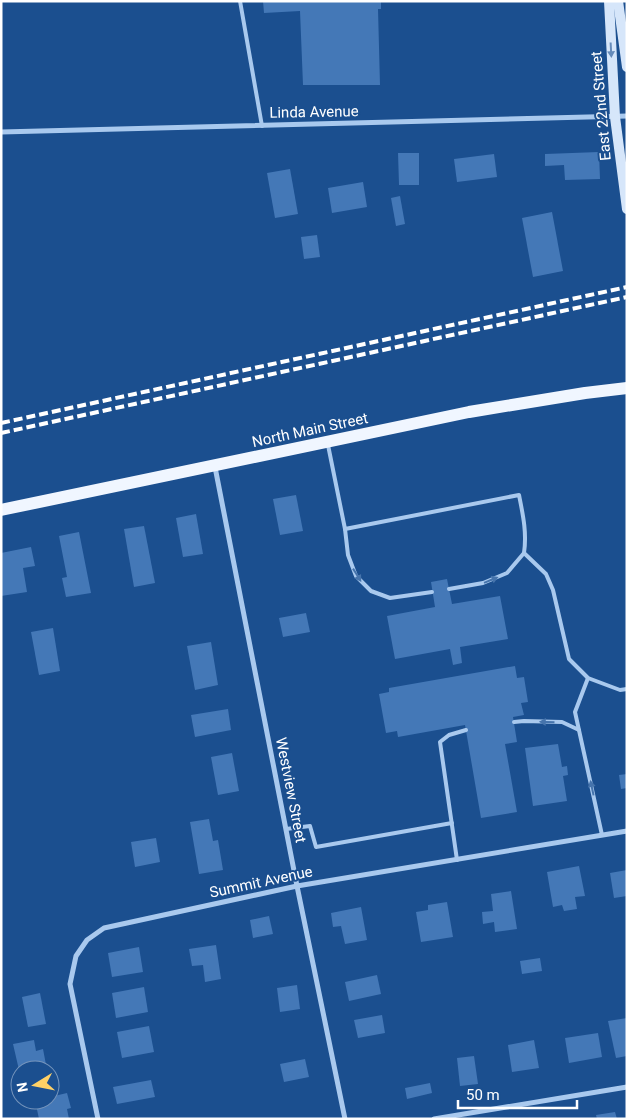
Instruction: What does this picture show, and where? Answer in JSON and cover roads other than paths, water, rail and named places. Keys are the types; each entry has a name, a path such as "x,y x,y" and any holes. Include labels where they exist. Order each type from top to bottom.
{"main road":[{"name":"East 22nd Street","path":"609,1 615,117 627,209"},
{"name":"East 22nd Street","path":"618,1 627,67"},
{"name":"North Main Street","path":"1,510 469,412 627,388"}],"street":[{"name":"Linda Avenue","path":"1,132 627,116"},
{"name":"Westview Street","path":"215,466 297,886 345,1119"},
{"name":"Summit Avenue","path":"98,1119 70,984 76,956 87,940 104,928 297,886 627,831"},
{"path":"434,1119 627,1087"}],"lane":[{"path":"240,1 262,126"},
{"path":"328,443 345,529 348,555 356,576 371,591 390,598 432,592"},
{"path":"345,529 520,495 525,524 526,541 524,553 508,573 483,583 449,590"},
{"path":"524,553 546,574 553,590 569,659 588,678 620,690 627,689"},
{"path":"588,678 575,712 602,835"},
{"path":"514,722 562,722 579,730"},
{"path":"457,860 440,742 449,735 466,730"},
{"path":"286,830 310,826 316,847 452,824"}],"railway":[{"path":"1,423 627,287"},
{"path":"1,433 627,297"}]}
